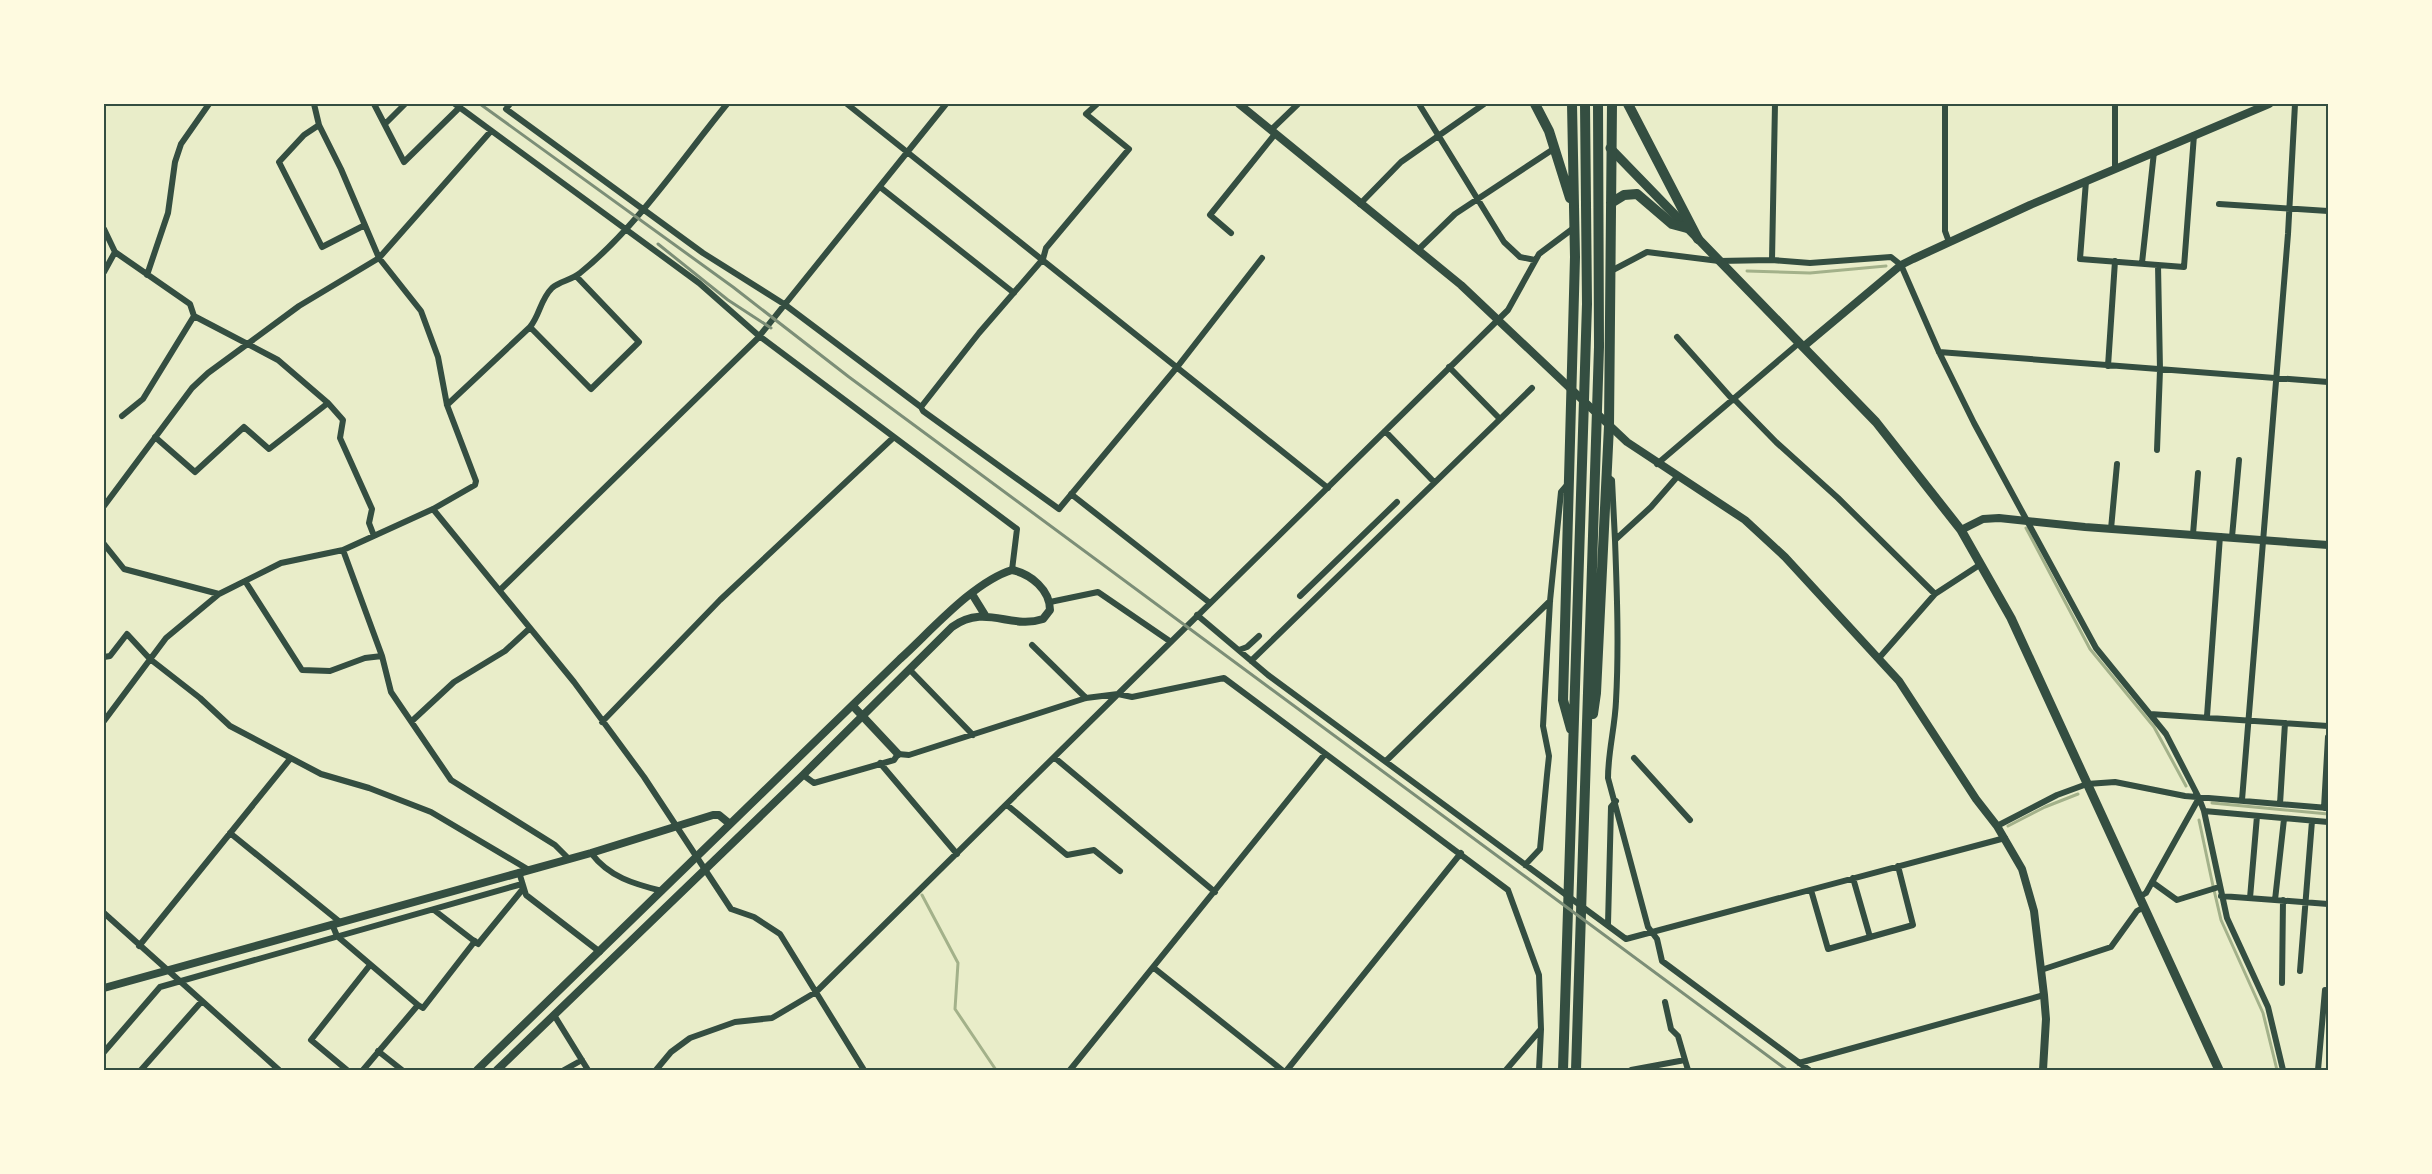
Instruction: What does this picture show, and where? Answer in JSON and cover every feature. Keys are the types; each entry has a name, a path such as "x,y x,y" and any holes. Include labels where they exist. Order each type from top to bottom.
{"highway":[{"path":"1535,104 1555,148 1575,215"},
{"path":"1563,1071 1587,304 1585,104"},
{"path":"1576,1071 1599,336 1598,104"},
{"path":"1588,738 1596,693 1609,426 1612,104"},
{"path":"1628,104 1698,240"},
{"path":"1569,106 1575,227 1563,700 1573,735"},
{"path":"1569,106 1610,148"},
{"path":"1611,203 1624,195 1637,194 1672,224 1687,228"}],"main road":[{"path":"1610,148 1889,437 1961,530 2011,618 2219,1071"}],"street":[{"path":"147,275 168,213 175,162 181,144 209,104"},
{"path":"104,721 166,638 219,594 281,563 343,550 433,509 475,485 476,481 447,405 438,357 421,311 379,258 319,125 314,104"},
{"path":"374,104 404,162 458,105 699,283 758,335 1017,529 1012,570"},
{"path":"385,124 405,104"},
{"path":"510,104 506,109 703,253 784,304 1059,509 1178,366 1262,258"},
{"path":"447,405 530,327 538,317 542,301 554,287 576,276 625,229 727,104"},
{"path":"847,104 1328,488"},
{"path":"500,590 695,401 758,335 880,187 906,150 946,104"},
{"path":"921,407 979,333 1043,259 1046,248 1129,149 1086,114 1097,104"},
{"path":"1239,104 1360,204 1419,249 1498,320 1609,426 1657,464 1728,507 1770,542 1879,658 1910,696 1976,799 2005,838 2025,880 2034,911 2044,995 2046,1019 2043,1071"},
{"path":"1231,233 1210,215 1273,132 1298,104"},
{"path":"1419,104 1510,250 1524,259 1535,260"},
{"path":"1360,204 1389,172 1484,104"},
{"path":"1772,260 1774,104"},
{"path":"1945,104 1945,231 1949,242"},
{"path":"2115,104 2115,168"},
{"path":"1657,464 1902,265 2115,168 2270,104"},
{"path":"2242,800 2277,380 2295,104"},
{"path":"319,125 303,135 279,162 322,247 365,225"},
{"path":"104,506 192,388 299,306 379,258 491,131"},
{"path":"2086,181 2080,259 2184,267 2194,135"},
{"path":"1419,249 1450,218 1555,148"},
{"path":"2142,263 2154,152"},
{"path":"880,187 1014,293"},
{"path":"2220,204 2328,211"},
{"path":"656,1071 671,1052 690,1038 735,1022 772,1018 816,992 1498,320 1513,304 1535,260 1575,227"},
{"path":"104,229 115,252 190,304 194,316 278,360 328,403 343,420 340,438 372,509 369,522 374,536"},
{"path":"104,272 115,252"},
{"path":"1611,271 1647,252 1719,261 1772,260 1810,263 1891,257 1902,265 1939,352 2096,648 2166,734 2199,798 2204,811 2227,918 2268,1007 2284,1070"},
{"path":"2108,366 2115,261"},
{"path":"2157,450 2160,370 2158,265"},
{"path":"530,327 591,389 639,342 576,276"},
{"path":"122,416 143,399 194,316"},
{"path":"1677,337 1733,400 1838,498 1935,594"},
{"path":"1939,352 2277,380 2328,382"},
{"path":"1449,367 1500,418"},
{"path":"1251,661 1532,388"},
{"path":"155,437 195,472 244,427 269,449 328,403"},
{"path":"1385,431 1434,482"},
{"path":"603,722 720,600 894,437"},
{"path":"2232,537 2238,460"},
{"path":"2111,529 2117,464"},
{"path":"2193,534 2198,473"},
{"path":"1606,476 1612,480 1619,646 1615,726 1608,759 1608,778 1648,927 1657,939 1662,961 1809,1071"},
{"path":"1615,540 1651,507 1677,477"},
{"path":"1526,865 1540,849 1548,756 1543,726 1550,602 1561,492 1570,482"},
{"path":"1071,494 1210,603"},
{"path":"1300,596 1397,502"},
{"path":"433,509 500,590 603,722 676,825 731,909 754,917 780,934 864,1071"},
{"path":"1961,530 1983,519 2328,545"},
{"path":"2207,716 2220,536"},
{"path":"104,544 124,569 219,594"},
{"path":"343,550 382,656 391,692 451,780 555,844 569,859"},
{"path":"1341,557 1349,566"},
{"path":"1879,658 1935,594 1981,564"},
{"path":"477,1071 945,618 972,594 1012,570"},
{"path":"497,1071 863,717 952,627 962,620 985,615 1039,621 1048,616 1050,602 1043,589 1029,577 1012,570"},
{"path":"245,581 302,670 330,671 365,658 382,656"},
{"path":"1050,602 1098,592 1171,642"},
{"path":"972,594 985,615"},
{"path":"1386,761 1550,602"},
{"path":"1197,615 1251,661 1626,939 2005,838"},
{"path":"412,721 454,682 505,651 530,628"},
{"path":"104,657 110,656 127,634 150,659 200,698 230,726 321,774 369,788 431,812 529,870"},
{"path":"1239,650 1247,647 1259,636"},
{"path":"1032,645 1086,698"},
{"path":"910,670 973,735"},
{"path":"853,706 898,754 909,755 1086,698 1118,694 1132,697 1224,678 1508,890 1539,975 1541,1029 1539,1071"},
{"path":"2150,714 2207,716 2328,726"},
{"path":"2280,804 2285,723"},
{"path":"1997,826 2041,802 2087,784 2115,782 2199,798 2326,808 2328,737"},
{"path":"803,775 814,783 894,760 898,754"},
{"path":"1070,1071 1325,754"},
{"path":"1055,758 1215,892"},
{"path":"1634,758 1690,820"},
{"path":"140,946 290,759"},
{"path":"880,764 957,854"},
{"path":"2139,897 2145,893 2152,882 2199,798"},
{"path":"1608,924 1611,807 1616,801"},
{"path":"1007,805 1067,855 1094,850 1120,871"},
{"path":"2204,811 2328,822"},
{"path":"104,988 591,853 713,815 719,815 730,824"},
{"path":"2250,898 2257,816"},
{"path":"2276,900 2284,819"},
{"path":"2300,971 2312,820"},
{"path":"230,833 336,923 337,936 370,966 423,1008 475,941"},
{"path":"591,853 602,866 628,882 662,891"},
{"path":"1287,1071 1461,854"},
{"path":"1811,890 1828,949 1912,925 1898,866"},
{"path":"519,872 522,887 600,952"},
{"path":"1853,878 1870,937"},
{"path":"2152,882 2177,900 2219,887"},
{"path":"104,1052 160,987 337,936 522,887"},
{"path":"434,910 478,944 522,887"},
{"path":"2221,896 2328,904"},
{"path":"2282,983 2283,900"},
{"path":"2041,970 2111,946 2137,911 2144,907"},
{"path":"104,913 279,1071"},
{"path":"347,1071 311,1040 370,966"},
{"path":"1154,968 1282,1071"},
{"path":"2318,1071 2325,990"},
{"path":"1799,1063 2044,995"},
{"path":"141,1071 202,1000"},
{"path":"1665,1002 1671,1029 1678,1036 1688,1071"},
{"path":"363,1071 418,1005"},
{"path":"554,1015 588,1071"},
{"path":"1506,1071 1541,1029"},
{"path":"378,1051 402,1071"},
{"path":"564,1071 582,1060"},
{"path":"1631,1071 1684,1060"}],"waterway":[{"path":"1747,271 1810,273 1886,266"},
{"path":"2026,528 2090,649 2154,727 2186,786"},
{"path":"2008,826 2045,807 2078,794"},
{"path":"2212,803 2328,814"},
{"path":"2199,820 2213,886"},
{"path":"2214,890 2221,920 2263,1013 2277,1070"},
{"path":"922,895 958,963 955,1009 996,1070"}],"railway":[{"path":"480,104 733,287 849,377 1787,1070"},
{"path":"658,244 728,300 771,328"}]}
